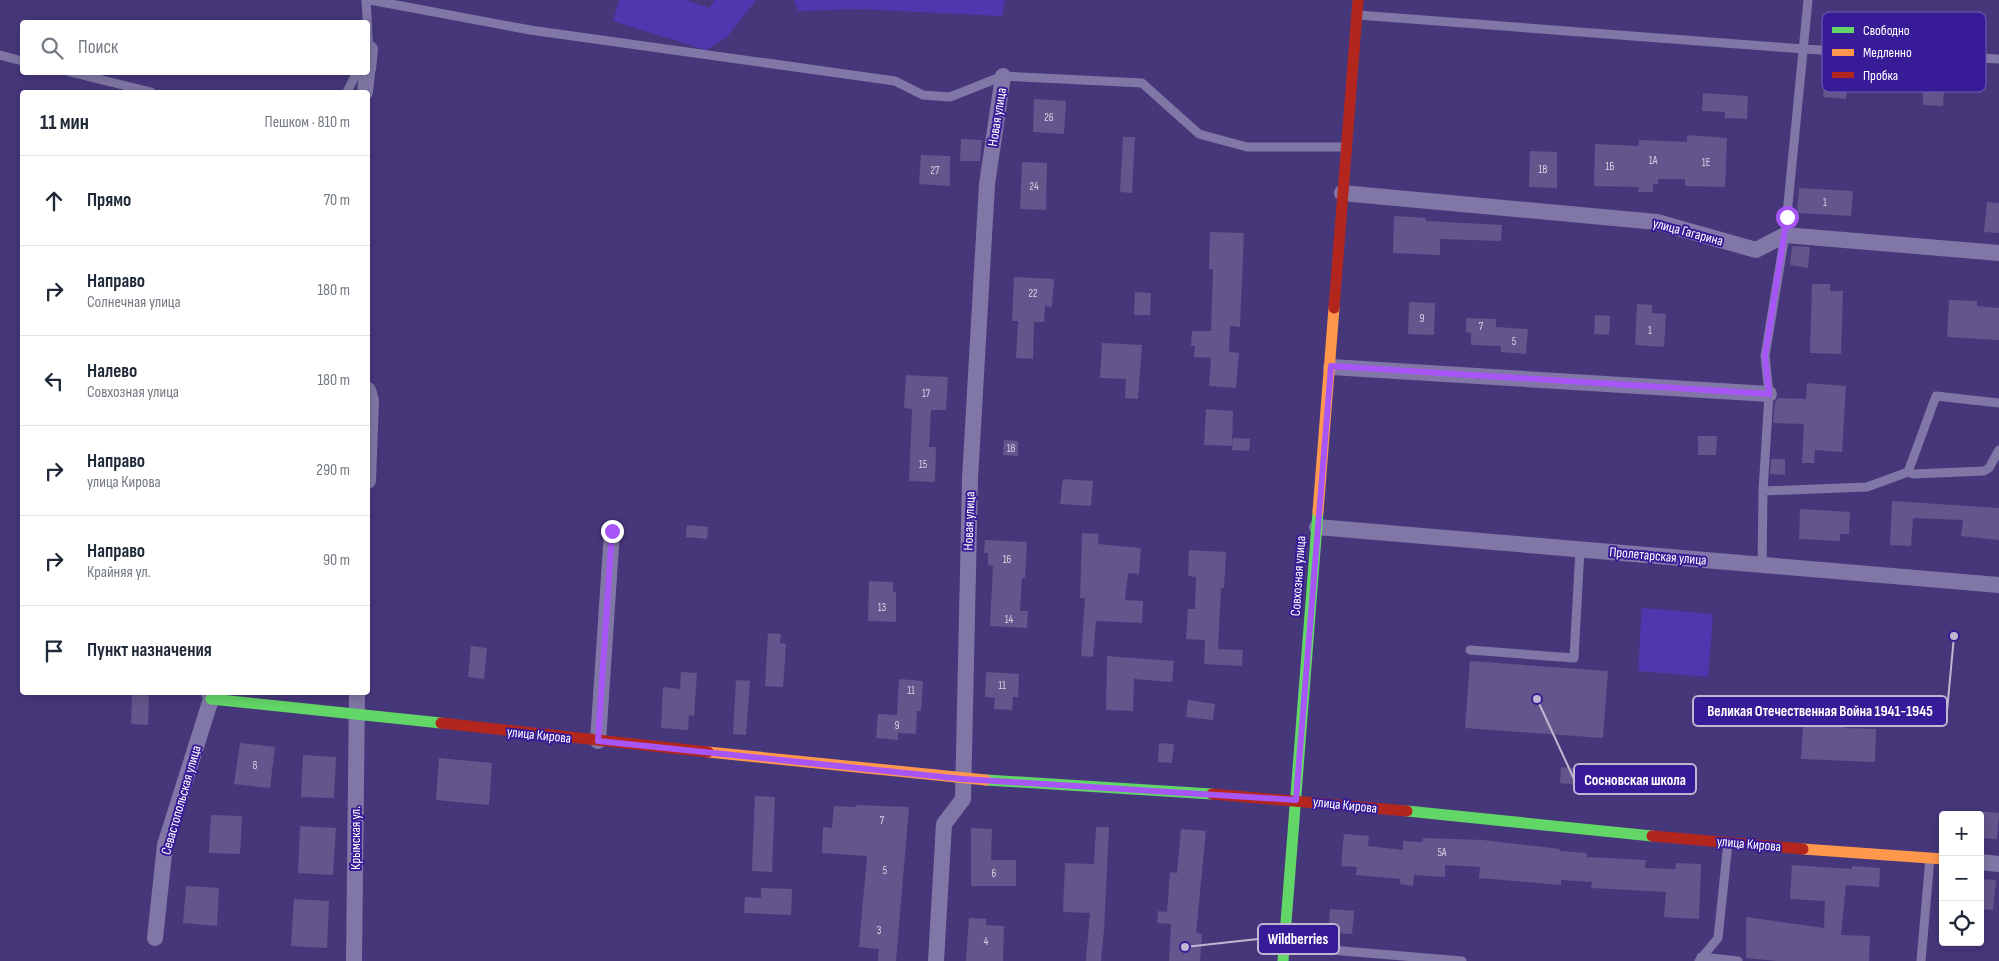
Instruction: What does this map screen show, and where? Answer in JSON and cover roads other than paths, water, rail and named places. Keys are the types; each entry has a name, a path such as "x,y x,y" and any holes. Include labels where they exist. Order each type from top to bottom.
{"street":[{"name":"Совхозная улица","path":"1282,961 1331,366 1342,193 1358,0"},
{"path":"365,90 367,75"},
{"name":"Новая улица","path":"936,961 944,824 963,800 970,479 987,184 1003,76"},
{"name":"улица Гагарина","path":"1342,193 1657,222 1756,250 1785,235"},
{"path":"1785,235 1999,253"},
{"path":"1331,366 1769,394"},
{"path":"370,397 370,427"},
{"name":"Пролетарская улица","path":"1317,527 1762,566 1999,584"},
{"path":"598,741 612,531"},
{"name":"Крымская ул.","path":"354,961 357,695"},
{"name":"улица Кирова","path":"210,696 356,716 963,779 1296,800 1728,843 1939,859"},
{"name":"Севастопольская улица","path":"155,938 165,845 210,696"},
{"path":"1984,862 1999,864"}],"lane":[{"path":"366,0 367,20"},
{"path":"370,0 530,30 895,81 923,95 950,97 1003,76 1142,83 1199,134 1247,147 1346,147"},
{"path":"1762,566 1763,491 1769,394 1765,356 1785,235 1808,0"},
{"path":"1357,15 1822,50"},
{"path":"0,55 20,60"},
{"path":"1986,58 1999,59"},
{"path":"81,75 135,90"},
{"path":"348,90 356,75"},
{"path":"1908,472 1936,396 1999,403"},
{"path":"1763,491 1867,487 1908,472 1914,474 1984,471 1989,468 1999,450"},
{"path":"1470,650 1574,658 1580,549"},
{"path":"1700,959 1718,938 1728,843"},
{"path":"1921,961 1930,858"},
{"path":"1284,946 1462,961"},
{"path":"1700,959 1738,961"}],"place":[{"name":"Великая Отечественная Война 1941-1945","path":"1954,636"},
{"name":"Сосновская школа","path":"1537,699"},
{"name":"Wildberries","path":"1185,947"}]}
